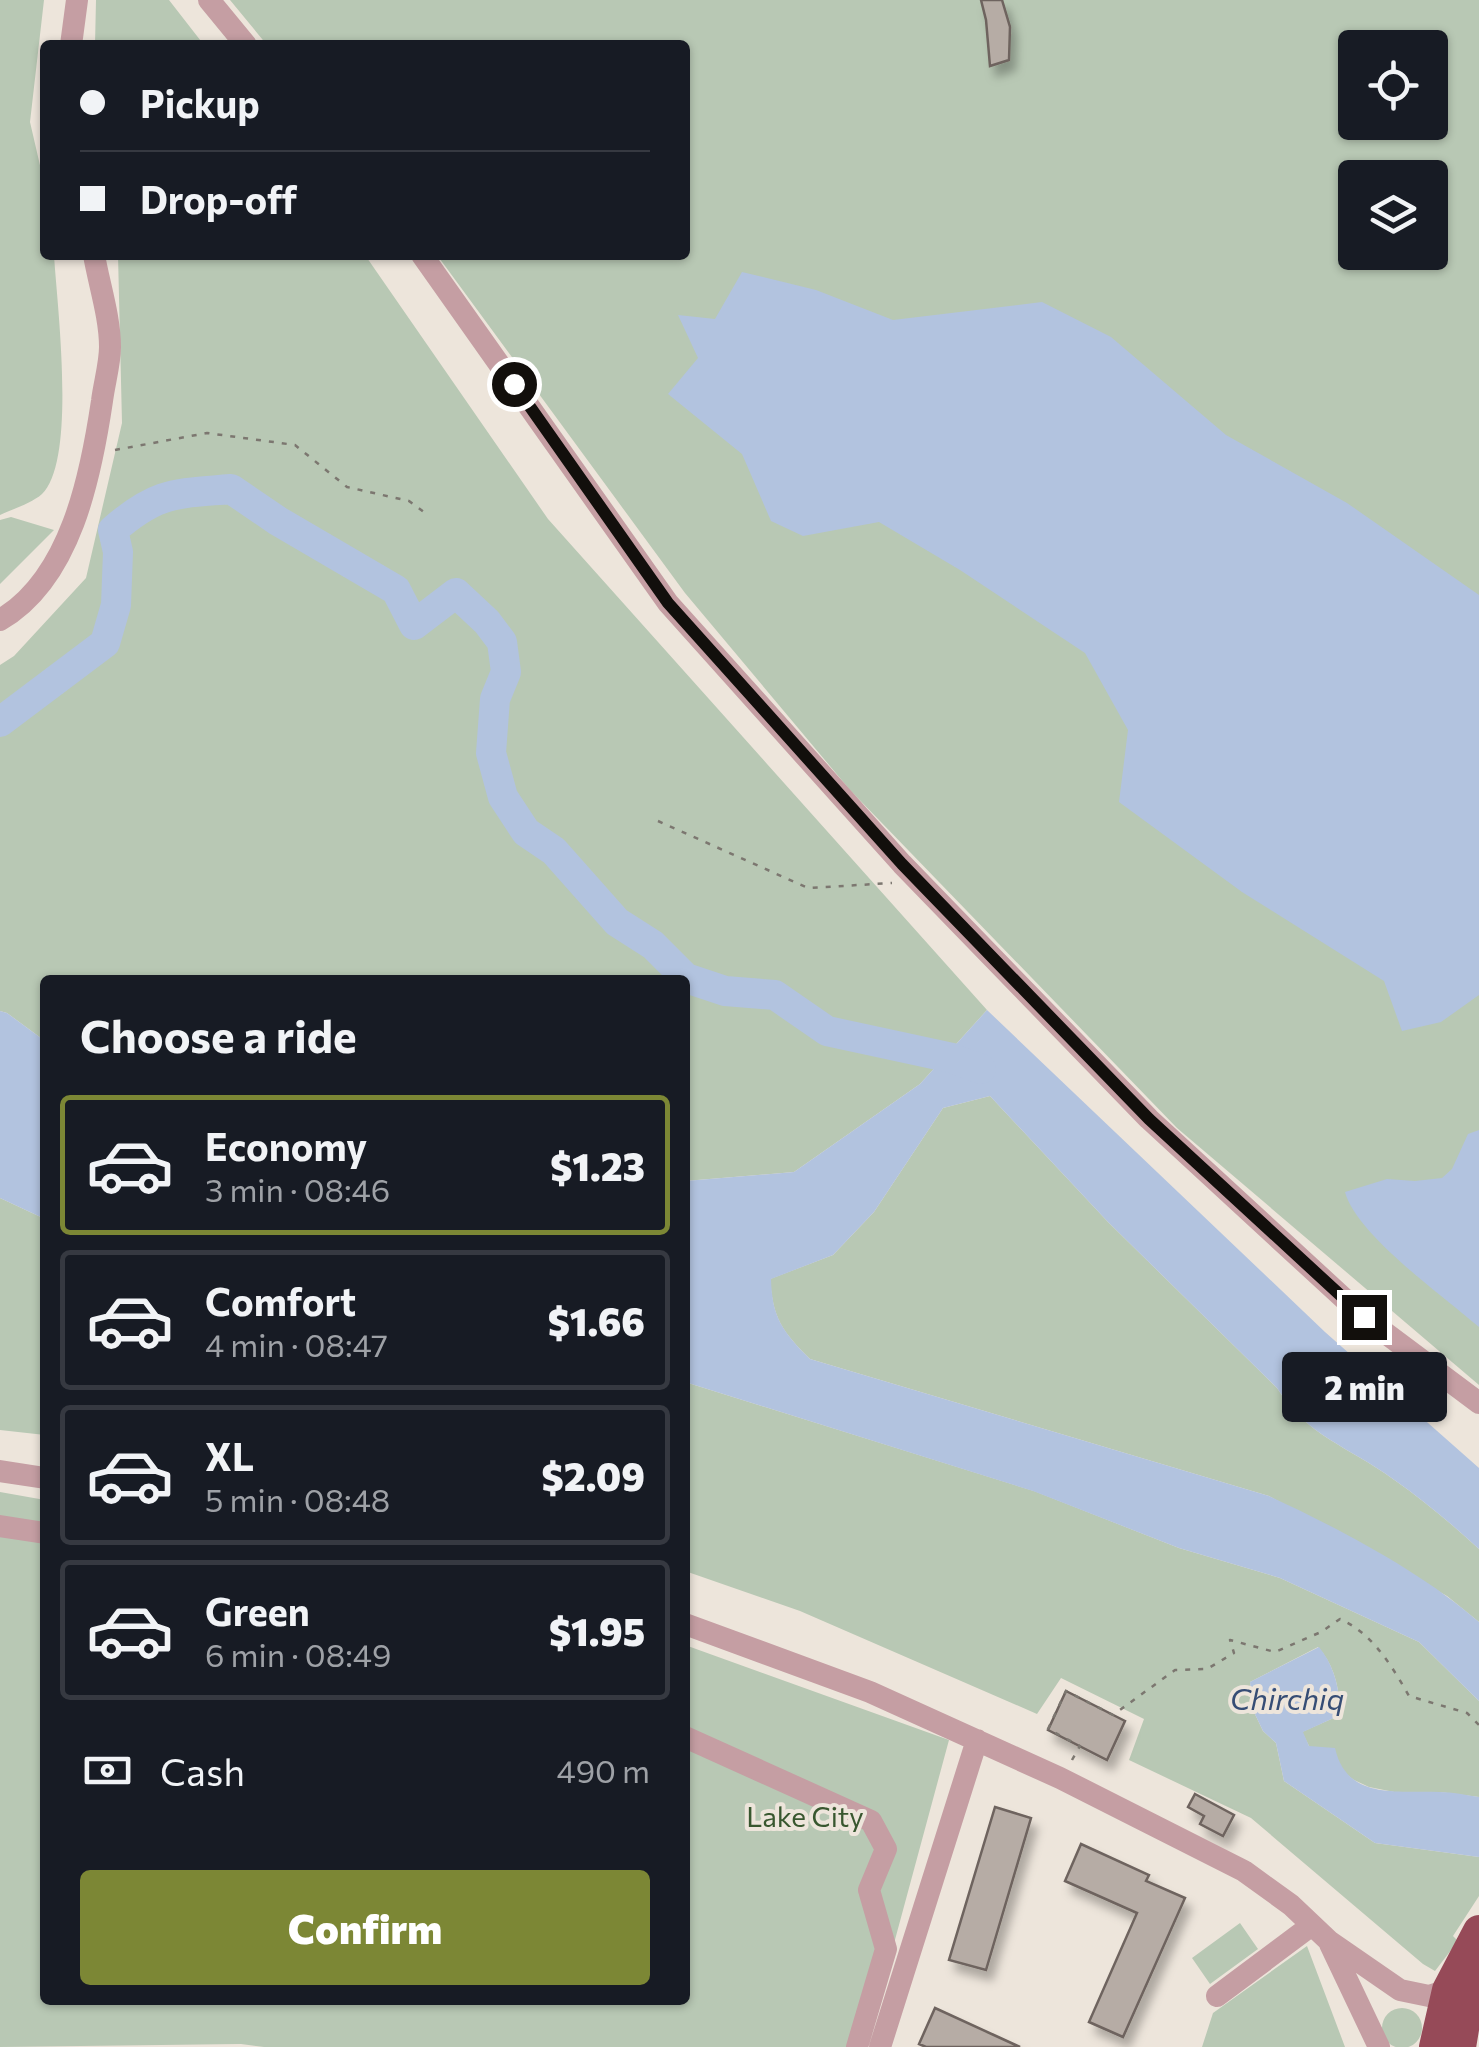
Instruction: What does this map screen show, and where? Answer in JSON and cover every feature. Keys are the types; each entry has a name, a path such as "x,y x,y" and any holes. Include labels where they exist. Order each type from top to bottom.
{"highway":[{"path":"1434,2047 1448,1990 1479,1931"},
{"path":"1460,2047 1479,1977"}],"street":[{"path":"72,40 77,0"},
{"path":"209,0 242,40"},
{"path":"0,620 35,588 56,558 83,502 110,347 95,260"},
{"path":"426,260 668,603 918,882 1149,1119 1364,1317 1479,1403"},
{"path":"0,1472 40,1477"},
{"path":"0,1526 40,1532"},
{"path":"690,1626 870,1692 1060,1778 1244,1870 1291,1904 1320,1933 1400,1990 1429,1996 1448,1990"},
{"path":"690,1738 871,1821 879,1835 886,1849 869,1890 886,1949 857,2047"},
{"path":"880,2047 978,1740"},
{"path":"1217,1996 1320,1933"},
{"path":"1320,1933 1378,2047"}],"path":[{"path":"94,453 207,433 295,445 347,487 409,501 428,515"},
{"path":"658,822 808,888 918,882"},
{"path":"1060,1778 1080,1746 1048,1730 1066,1691 1113,1715 1175,1670 1207,1669 1234,1653 1230,1640 1275,1652 1321,1632 1340,1618 1357,1626 1410,1696 1467,1713 1479,1725"}],"green space":[{"path":"0,0 44,0 30,122 40,165 40,260 54,260 62,417 53,476 42,494 0,515"},
{"path":"96,0 169,0 200,40 95,40"},
{"path":"230,0 1479,0 1479,1385 1177,1128 850,790 685,593 441,260 690,260 690,40 263,40"},
{"path":"118,260 368,260 548,519 987,1010 920,1084 794,1172 690,1181 690,975 40,975 40,1037 0,1011 0,665 14,656 86,578 122,423"},
{"path":"11,517 54,530 0,584 0,520"},
{"path":"990,1096 1302,1418 1404,1487 1479,1549 1479,1622 1447,1596 1269,1496 810,1359 800,1349 777,1315 770,1279 833,1255 874,1212 943,1108"},
{"path":"0,1198 40,1217 40,1434 0,1430"},
{"path":"690,1384 1034,1491 1179,1548 1280,1578 1419,1642 1479,1701 1479,1797 1440,1792 1404,1794 1369,1787 1309,1746 1302,1732 1338,1716 1339,1707 1332,1670 1318,1647 1250,1682 1253,1710 1263,1731 1276,1743 1284,1781 1375,1843 1479,1857 1479,1896 1453,1936 1458,1941 1435,1971 1251,1818 1129,1760 1144,1719 1061,1678 1037,1714 800,1611 690,1573"},
{"name":"Lake City","path":"0,1492 40,1499 40,2005 690,2005 690,1647 949,1740 866,2047 0,2047"},
{"path":"1240,1923 1258,1949 1210,1984 1192,1958"},
{"path":"1307,1946 1345,2047 1202,2047 1213,2013"},
{"path":"1402,2008 1416,2014 1422,2028 1416,2042 1402,2048 1388,2042 1382,2028 1388,2014"}],"water":[{"path":"742,272 816,290 893,320 1042,302 1111,337 1226,435 1347,503 1479,595 1479,995 1441,1022 1402,1031 1384,981 1242,892 1119,802 1128,730 1085,653 879,522 803,536 771,521 742,454 668,394 698,358 678,315 715,319"},
{"name":"Chirchiq","path":"987,1010 1325,1332 1479,1468 1479,1549 1404,1487 1302,1418 990,1096 943,1108 874,1212 833,1255 771,1279 777,1314 786,1332 810,1359 1269,1496 1351,1537 1432,1586 1479,1622 1479,1701 1419,1642 1280,1578 1179,1548 1033,1491 690,1384 690,1181 794,1172 920,1084"},
{"path":"0,1011 40,1037 40,1217 0,1198"},
{"path":"1479,1130 1479,1327 1383,1245 1352,1209 1345,1192 1387,1179 1442,1178 1452,1169 1468,1134"},
{"name":"Chirchiq","path":"1319,1647 1336,1680 1339,1707 1338,1716 1303,1732 1309,1746 1335,1748 1341,1765 1362,1785 1391,1791 1450,1792 1479,1797 1479,1857 1375,1843 1284,1781 1276,1743 1263,1731 1253,1710 1250,1682"}],"building":[{"path":"981,0 1002,0 1010,27 1009,60 990,66 986,20"},
{"path":"1066,1691 1125,1721 1107,1760 1048,1730"},
{"path":"1195,1794 1234,1815 1223,1836 1200,1824 1204,1816 1188,1807"},
{"path":"995,1807 1031,1818 986,1970 949,1960"},
{"path":"1081,1844 1149,1875 1146,1881 1185,1898 1123,2037 1089,2022 1137,1913 1065,1881"},
{"path":"935,2008 1020,2047 919,2044"}],"waterway":[{"path":"0,722 105,643 116,605 118,552 113,530 155,501 231,489 396,590 414,625 456,593 487,622 502,642 506,672 495,699 491,753 503,797 526,832 554,851 617,922 653,945 683,975"},
{"path":"690,979 725,991 775,995 827,1031 952,1058 981,1069"}],"route":[{"path":"514,384 668,603 902,864 1149,1119 1364,1317"}]}
